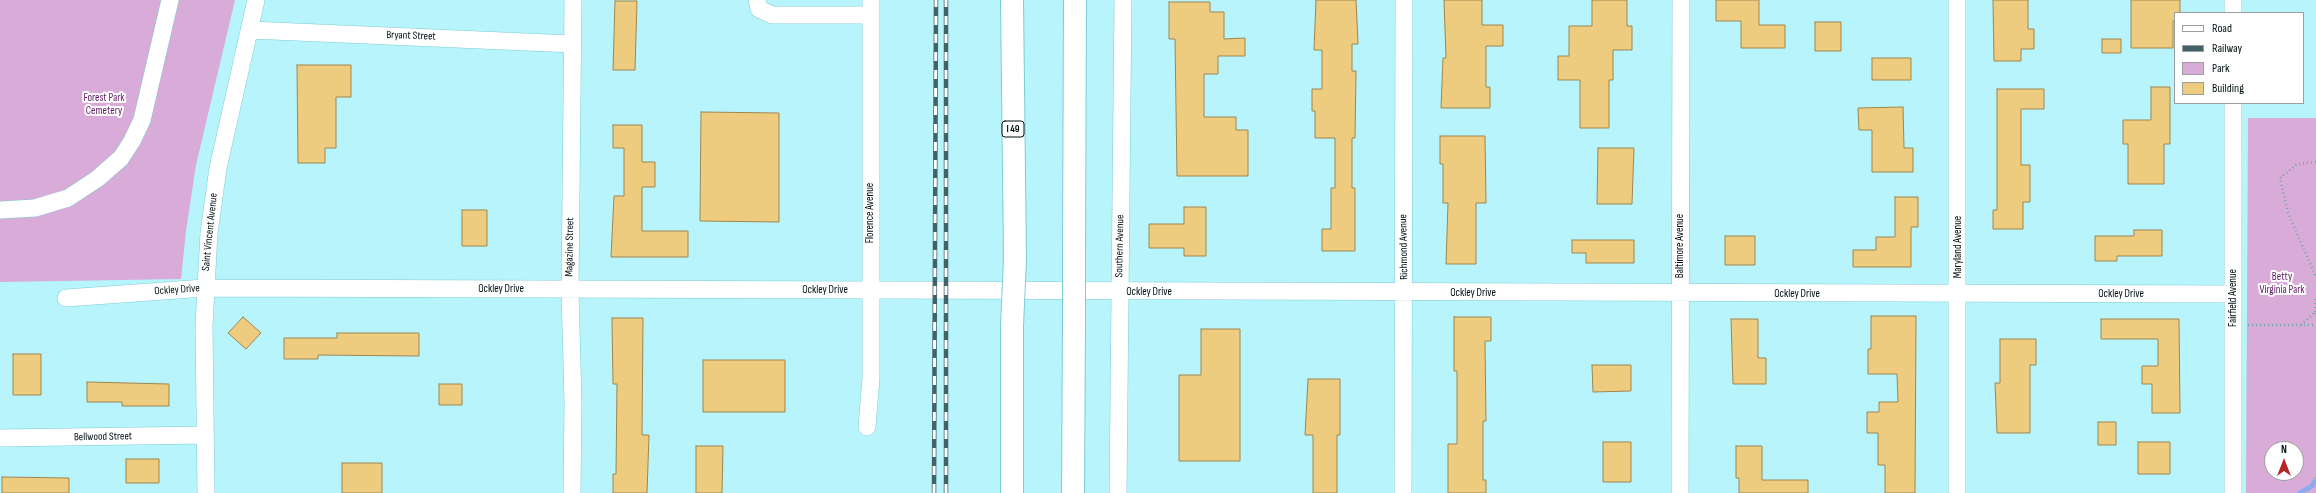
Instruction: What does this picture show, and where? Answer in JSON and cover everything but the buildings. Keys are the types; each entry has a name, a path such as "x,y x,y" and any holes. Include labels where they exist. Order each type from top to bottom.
{"highway":[{"name":"I 49","path":"1012,0 1015,259 1012,326 1012,493"},
{"path":"1073,493 1075,0"}],"street":[{"path":"0,210 35,208 68,198 98,180 121,158 135,136 142,120 170,0"},
{"name":"Saint Vincent Avenue","path":"206,493 205,288 210,225 218,168 256,0"},
{"name":"Magazine Street","path":"572,493 573,402 570,290 573,0"},
{"path":"757,0 759,9 772,15 871,8"},
{"name":"Southern Avenue","path":"1118,493 1123,0"},
{"name":"Richmond Avenue","path":"1403,493 1405,293 1404,0"},
{"name":"Baltimore Avenue","path":"1680,493 1681,0"},
{"name":"Maryland Avenue","path":"1957,0 1957,493"},
{"path":"2233,0 2233,12"},
{"name":"Florence Avenue","path":"867,427 871,377 871,8"},
{"name":"Bryant Street","path":"250,30 572,44"},
{"name":"Fairfield Avenue","path":"2233,104 2233,493"},
{"name":"Ockley Drive","path":"66,298 205,288 1405,293 2233,294"},
{"name":"Bellwood Street","path":"0,438 205,435"}],"path":[{"path":"2316,162 2297,164 2280,178 2288,213 2316,277"},
{"path":"2300,325 2315,313 2316,299"},
{"path":"2233,325 2316,325"}],"green space":[{"name":"Forest Park Cemetery","path":"0,0 235,0 196,165 186,231 181,279 0,282"},
{"name":"Betty Virginia Park","path":"2248,118 2316,118 2316,493 2246,493"}],"waterway":[{"path":"2300,493 2312,486 2316,480"}],"railway":[{"path":"934,493 936,0"},
{"path":"946,0 946,493"}]}
